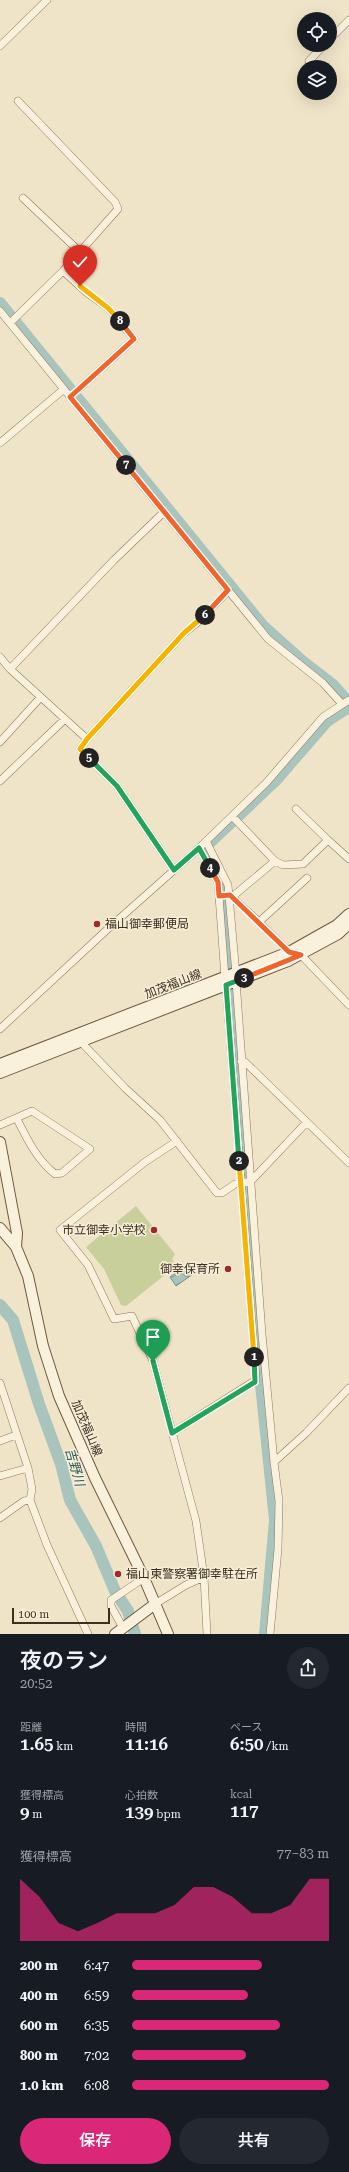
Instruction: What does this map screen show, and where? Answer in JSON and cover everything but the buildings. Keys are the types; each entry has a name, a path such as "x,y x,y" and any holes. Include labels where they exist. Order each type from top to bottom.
{"main road":[{"name":"加茂福山線","path":"0,1073 81,1042 231,979 289,952 337,924 349,914"},
{"name":"加茂福山線","path":"0,1064 231,979 301,955 338,934 349,924"},
{"path":"0,1142 17,1233 16,1247"},
{"name":"加茂福山線","path":"0,1228 16,1247 28,1276 43,1346 59,1396 94,1478 144,1578 168,1634"},
{"path":"126,1626 155,1604"}],"street":[{"path":"0,46 47,0"},
{"path":"337,32 349,20"},
{"path":"309,60 317,52"},
{"path":"13,320 64,271 79,251 118,209 115,202 18,100"},
{"path":"24,198 79,251"},
{"path":"64,271 86,292 108,308 134,339 70,397"},
{"path":"0,311 13,320 70,397 268,639 346,702 323,718 266,783 207,843 199,848 111,926 0,1029"},
{"path":"0,443 64,389"},
{"path":"10,669 114,560 164,512"},
{"path":"174,870 117,786 80,749 87,739 184,633 198,622 228,590"},
{"path":"0,657 10,669 40,698 87,739"},
{"path":"0,742 40,698"},
{"path":"0,781 65,719"},
{"path":"296,809 349,859"},
{"path":"233,818 275,861 283,865 303,864 328,840"},
{"path":"172,1433 256,1380 245,1182 226,896 228,885 207,843"},
{"path":"199,848 226,896 260,922 289,952 301,955 349,1005"},
{"path":"226,896 275,861"},
{"path":"260,922 307,878"},
{"path":"226,896 231,979 241,1061 245,1182 280,1522 270,1634"},
{"path":"81,1042 125,1088 160,1120 217,1193 222,1193 235,1184 245,1182 306,1122"},
{"path":"241,1061 245,1062 262,1078 349,1163"},
{"path":"0,1125 17,1119 32,1111 90,1149 62,1173 55,1174 46,1167 30,1145 17,1119"},
{"path":"177,1141 145,1162 60,1230 88,1265 114,1319 132,1316 153,1361 196,1521 204,1577 207,1634"},
{"path":"0,1383 4,1409 16,1435 28,1468 32,1488 30,1500 46,1545 88,1634"},
{"path":"274,1462 306,1433 349,1388"},
{"path":"0,1441 16,1435"},
{"path":"0,1476 28,1468"},
{"path":"0,1518 24,1501 30,1500"},
{"path":"155,1604 186,1585 204,1577"},
{"path":"126,1626 111,1606 111,1600 144,1578"}],"green space":[{"path":"136,1206 175,1254 172,1259 176,1266 126,1306 121,1305 104,1269 86,1247"}],"water":[{"path":"190,1262 196,1272 176,1286 170,1277"}],"waterway":[{"path":"0,303 263,626 302,661 333,685 349,703"},
{"path":"265,1634 275,1520 258,1356 225,892 224,885 206,852 205,847 275,781 327,721 349,707"},
{"name":"吉野川","path":"0,1305 13,1320 39,1404 61,1464 70,1500 96,1546 115,1591 128,1611 135,1634"}],"place":[{"name":"福山御幸郵便局","path":"97,924"},
{"name":"市立御幸小学校","path":"154,1230"},
{"name":"御幸保育所","path":"228,1269"},
{"name":"福山東警察署御幸駐在所","path":"118,1574"}],"route":[{"path":"80,286 108,308 134,339 70,397 228,590 198,622 184,633 182,637 112,710 80,749 117,786 174,870 199,848 218,882 219,896 230,895 260,922 289,952 301,955 226,985 256,1380 172,1433 153,1361"}]}
